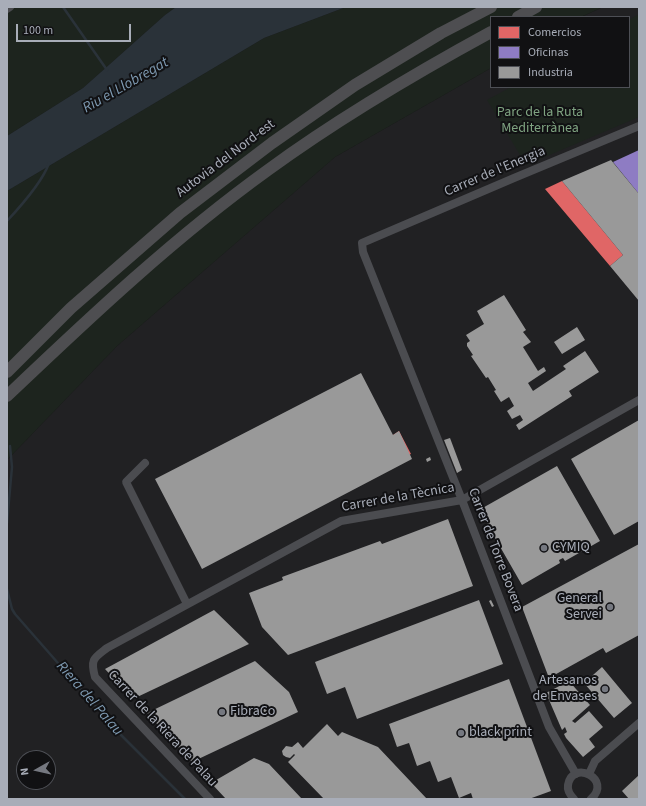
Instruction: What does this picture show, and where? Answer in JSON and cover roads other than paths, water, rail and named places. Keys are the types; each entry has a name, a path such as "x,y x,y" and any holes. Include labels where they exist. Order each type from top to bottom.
{"highway":[{"name":"Autovia del Nord-est","path":"7,372 71,308 180,213 272,143 355,84 442,33 491,7"},
{"path":"520,16 536,7"},
{"path":"7,396 178,240 267,170 344,117 394,86 490,33"},
{"path":"7,401 33,371"}],"street":[{"name":"Carrer de l'Energia","path":"362,243 639,126"},
{"name":"Carrer de Torre Bovera","path":"362,243 363,252 368,265 462,500 549,727 576,774"},
{"name":"Carrer de la Tècnica","path":"95,677 92,666 96,657 107,648 341,520 462,500 639,400"},
{"path":"145,462 126,482 187,604"},
{"name":"Carrer de la Riera de Palau","path":"95,677 210,799"},
{"path":"589,774 595,761 639,723"},
{"path":"574,799 570,794 568,786 570,779 581,772 589,774 593,777 597,784 597,792 592,799"}],"water":[{"name":"Riu el Llobregat","path":"176,7 346,7 264,38 7,191 7,136 83,88"}],"waterway":[{"path":"63,7 107,70"},
{"name":"Riera del Palau","path":"7,221 37,186 49,163"},
{"name":"Riera del Palau","path":"7,523 12,467 10,446"},
{"name":"Riera del Palau","path":"7,589 12,609 15,614 121,735 185,799"}],"place":[{"name":"CYMIQ","path":"544,548"},
{"name":"General Servei","path":"610,607"},
{"name":"Artesanos de Envases","path":"605,689"},
{"name":"FibraCo","path":"222,712"},
{"name":"black print","path":"461,733"}],"park label":[{"name":"Parc de la Ruta Mediterrànea","path":"540,122"}]}
